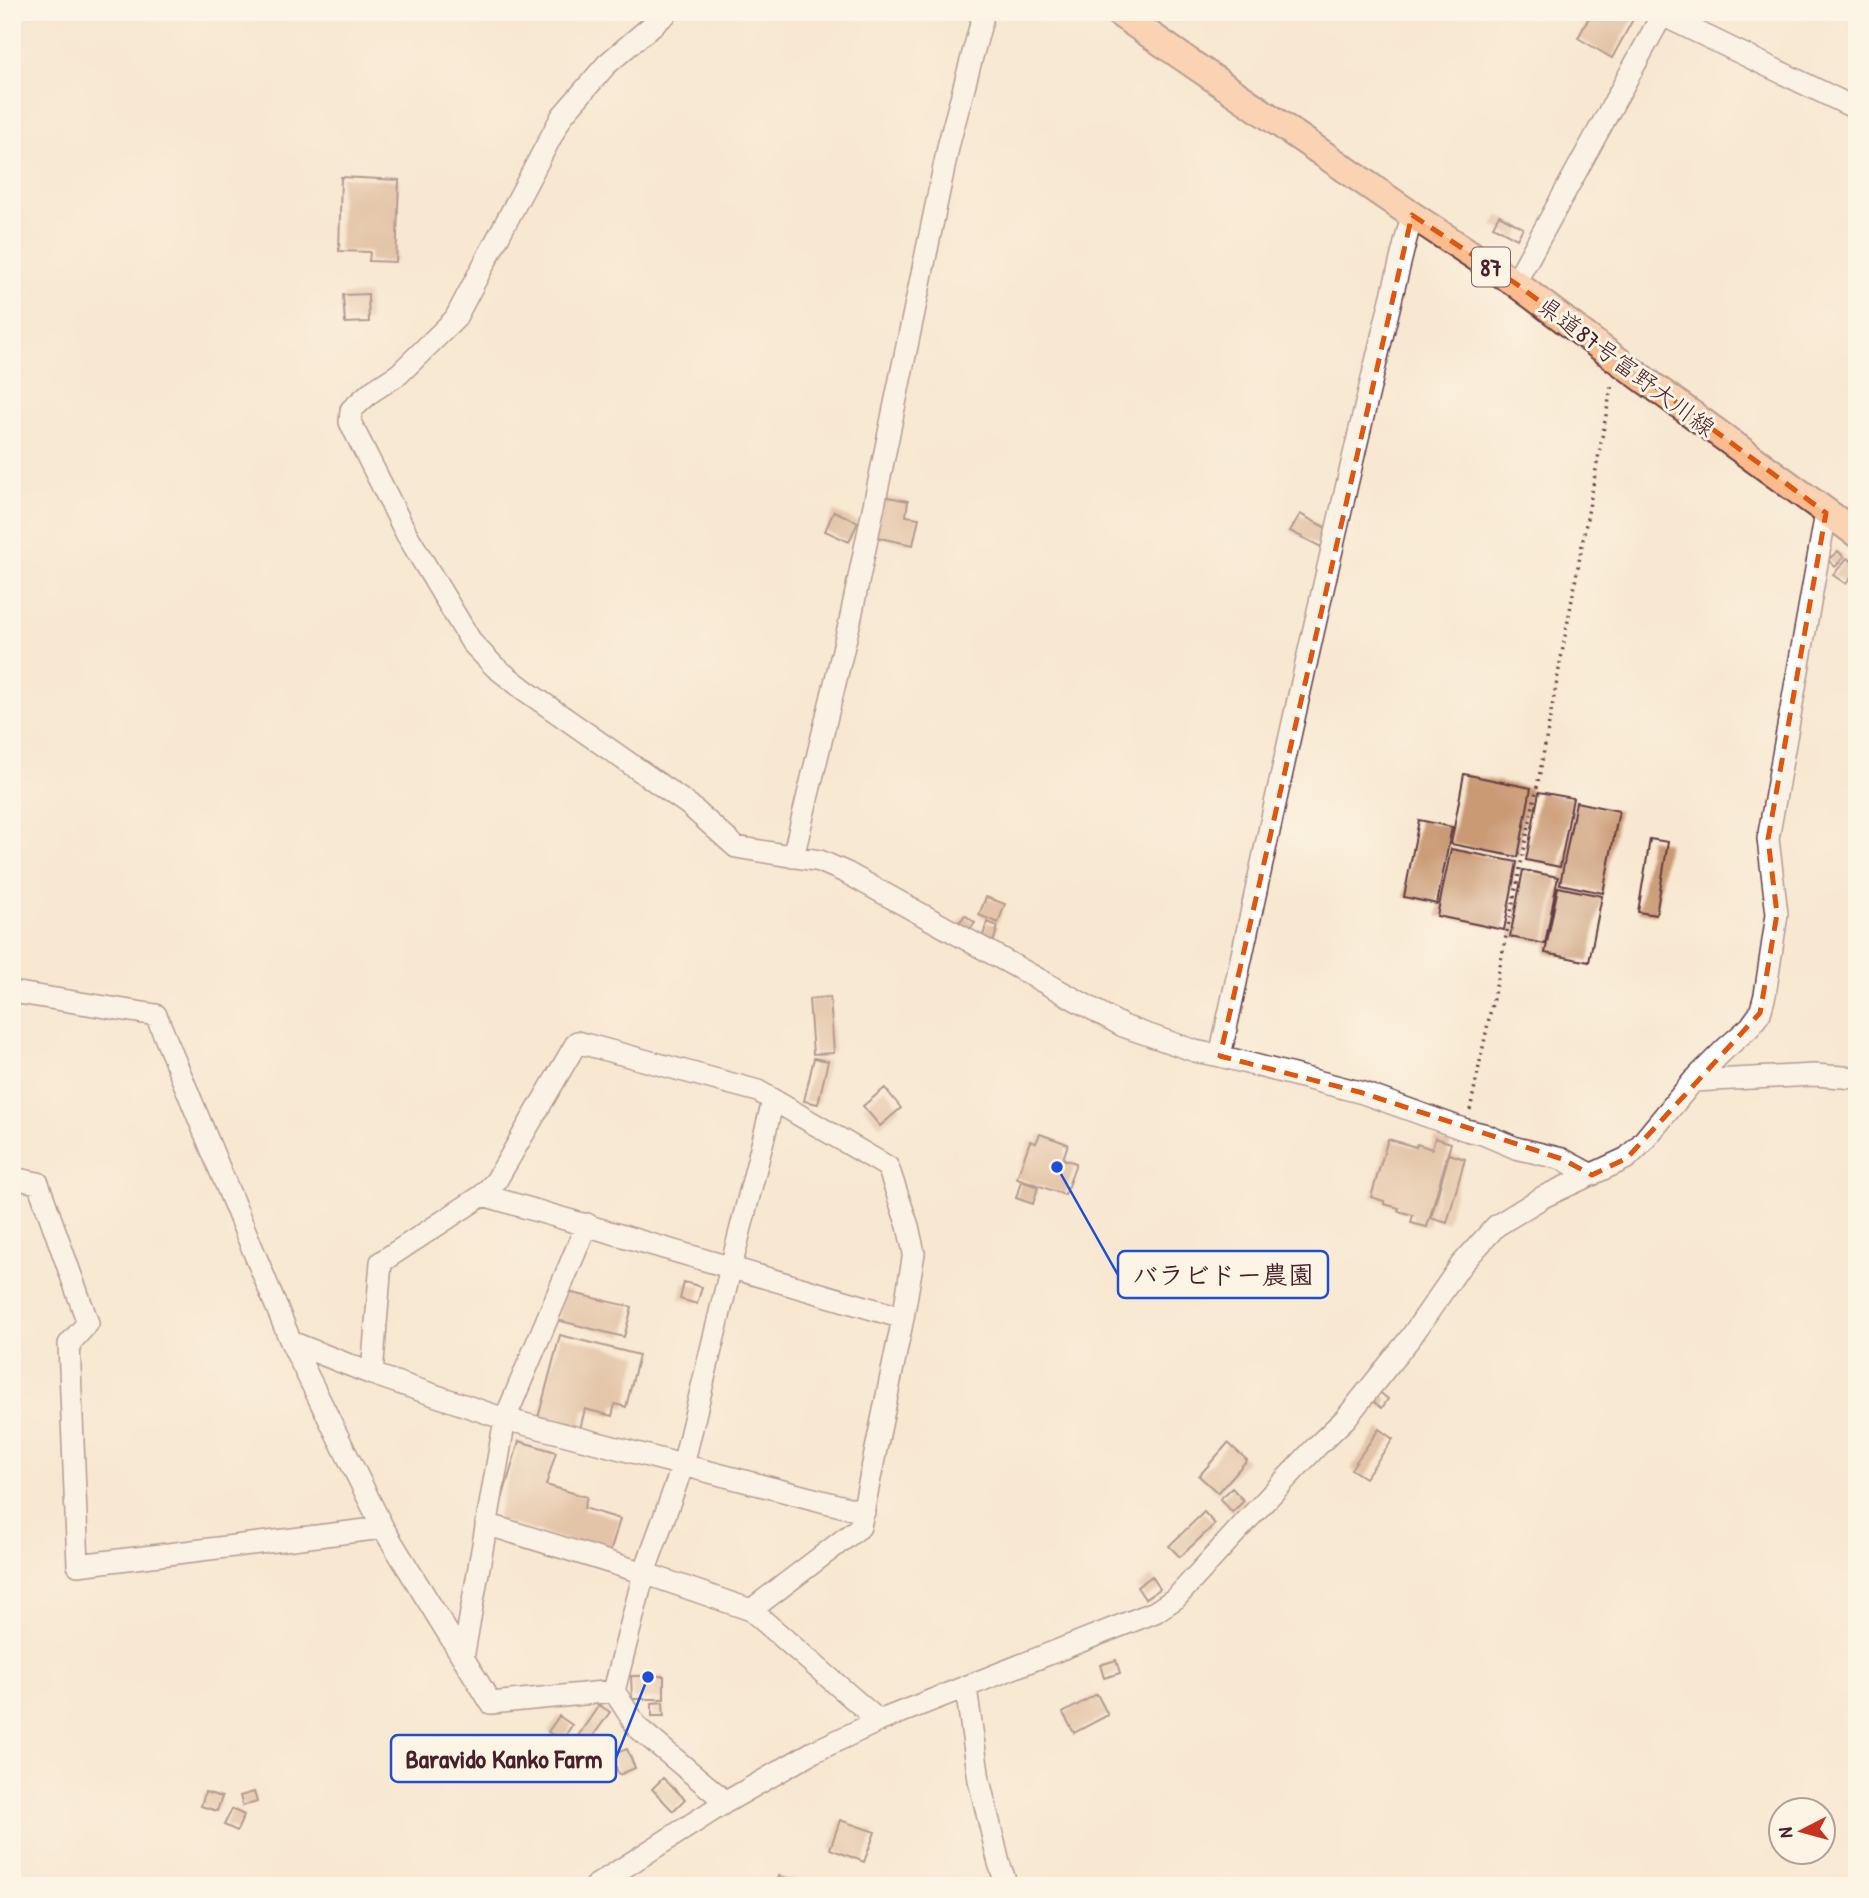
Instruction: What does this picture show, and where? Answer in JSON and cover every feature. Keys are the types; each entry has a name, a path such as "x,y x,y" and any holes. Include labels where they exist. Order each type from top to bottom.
{"main road":[{"name":"県道87号富野大川線","path":"1117,12 1515,283 1857,534"}],"street":[{"path":"668,12 607,64 562,116 455,319 399,374 351,410 350,422 406,533 472,643 495,667 526,691 689,805 736,847 821,861 847,873 1123,1026 1195,1051 1363,1093 1516,1148 1562,1159 1592,1175"},
{"path":"793,857 850,621 949,143 984,12"},
{"path":"1515,283 1662,14 1857,109"},
{"path":"1220,1056 1374,369 1412,215"},
{"path":"595,1886 726,1802 813,1752 879,1721 1154,1612 1176,1598 1257,1509 1346,1418 1411,1337 1461,1265 1496,1226 1543,1196 1627,1158 1693,1081 1750,1027 1760,1013 1765,995 1777,914 1768,839 1826,513"},
{"path":"12,992 156,1015 291,1342 383,1528 491,1703 614,1690"},
{"path":"372,1374 381,1262 483,1195 496,1181 577,1042 758,1091 888,1167 914,1253 860,1527 751,1610"},
{"path":"1693,1081 1814,1074 1857,1079"},
{"path":"726,1802 638,1728 614,1690 644,1573 683,1465 773,1101"},
{"path":"12,1178 38,1183 88,1322 69,1344 78,1565 383,1528"},
{"path":"483,1195 903,1318"},
{"path":"463,1658 505,1419 587,1224"},
{"path":"291,1342 372,1374 505,1419 864,1512"},
{"path":"486,1524 644,1573 751,1610 879,1721"},
{"path":"966,1688 979,1780 1007,1886"}],"path":[{"path":"1466,1130 1539,772 1616,359"}],"highlighted area":[{"path":"1412,215 1515,283 1826,513 1768,839 1777,914 1760,1013 1627,1158 1592,1175 1562,1159 1363,1093 1220,1056"}],"building":[{"path":"1592,12 1637,12 1612,58 1578,38"},
{"path":"341,177 399,180 396,262 369,261 370,252 339,251"},
{"path":"1499,215 1523,228 1517,239 1493,226"},
{"path":"368,294 369,322 345,323 343,295"},
{"path":"883,496 908,501 906,516 919,518 913,545 875,537"},
{"path":"834,511 858,522 849,542 825,531"},
{"path":"1300,514 1330,530 1321,547 1290,531"},
{"path":"1838,551 1844,557 1835,567 1828,560"},
{"path":"1847,558 1857,565 1857,570 1846,584 1833,575"},
{"path":"1464,774 1531,788 1518,857 1451,844"},
{"path":"1539,792 1573,798 1560,867 1526,860"},
{"path":"1576,802 1619,811 1603,893 1560,884"},
{"path":"1419,820 1452,827 1437,904 1404,897"},
{"path":"1650,839 1668,842 1656,915 1638,912"},
{"path":"1451,849 1517,862 1504,930 1437,916"},
{"path":"1523,870 1558,877 1545,944 1510,937"},
{"path":"1558,887 1602,896 1589,962 1545,953"},
{"path":"986,897 1005,904 998,923 979,915"},
{"path":"965,915 975,923 966,934 956,927"},
{"path":"987,922 998,926 993,943 982,939"},
{"path":"830,997 834,1053 813,1054 809,999"},
{"path":"814,1058 828,1061 818,1104 804,1101"},
{"path":"885,1088 901,1108 880,1126 863,1106"},
{"path":"1040,1134 1068,1144 1063,1159 1076,1163 1065,1195 1017,1178 1030,1141 1036,1143"},
{"path":"1435,1138 1451,1143 1427,1227 1411,1223 1413,1215 1398,1211 1399,1208 1371,1197 1388,1139 1432,1149"},
{"path":"1449,1154 1465,1159 1447,1223 1431,1218"},
{"path":"1021,1181 1038,1187 1033,1204 1016,1198"},
{"path":"684,1282 702,1287 697,1304 680,1299"},
{"path":"564,1291 632,1307 624,1337 557,1320"},
{"path":"560,1335 639,1355 626,1407 615,1404 612,1416 585,1409 580,1429 538,1418"},
{"path":"1377,1390 1388,1399 1382,1408 1370,1399"},
{"path":"1379,1429 1393,1439 1365,1478 1351,1469"},
{"path":"519,1441 556,1452 546,1485 587,1497 584,1508 620,1519 610,1553 496,1520"},
{"path":"1228,1443 1247,1460 1218,1493 1199,1476"},
{"path":"1232,1488 1244,1501 1232,1512 1220,1499"},
{"path":"1204,1512 1215,1524 1180,1557 1169,1546"},
{"path":"1152,1576 1160,1589 1145,1599 1137,1587"},
{"path":"1116,1660 1120,1673 1104,1678 1100,1665"},
{"path":"631,1676 664,1676 664,1699 632,1699"},
{"path":"1097,1694 1108,1715 1074,1733 1063,1713"},
{"path":"663,1702 664,1716 652,1716 652,1703"},
{"path":"599,1705 610,1712 588,1743 578,1736"},
{"path":"559,1716 572,1725 562,1741 548,1732"},
{"path":"627,1749 635,1768 619,1775 611,1755"},
{"path":"663,1778 685,1799 673,1811 652,1789"},
{"path":"205,1792 222,1797 217,1811 201,1806"},
{"path":"254,1792 257,1802 243,1806 240,1796"},
{"path":"232,1809 244,1815 237,1831 224,1825"},
{"path":"840,1820 875,1832 864,1862 830,1849"},
{"path":"779,1876 809,1885 809,1886 776,1886"}],"place":[{"name":"バラビドー農園","path":"1057,1167"},
{"name":"Baravido Kanko Farm","path":"648,1677"}]}
